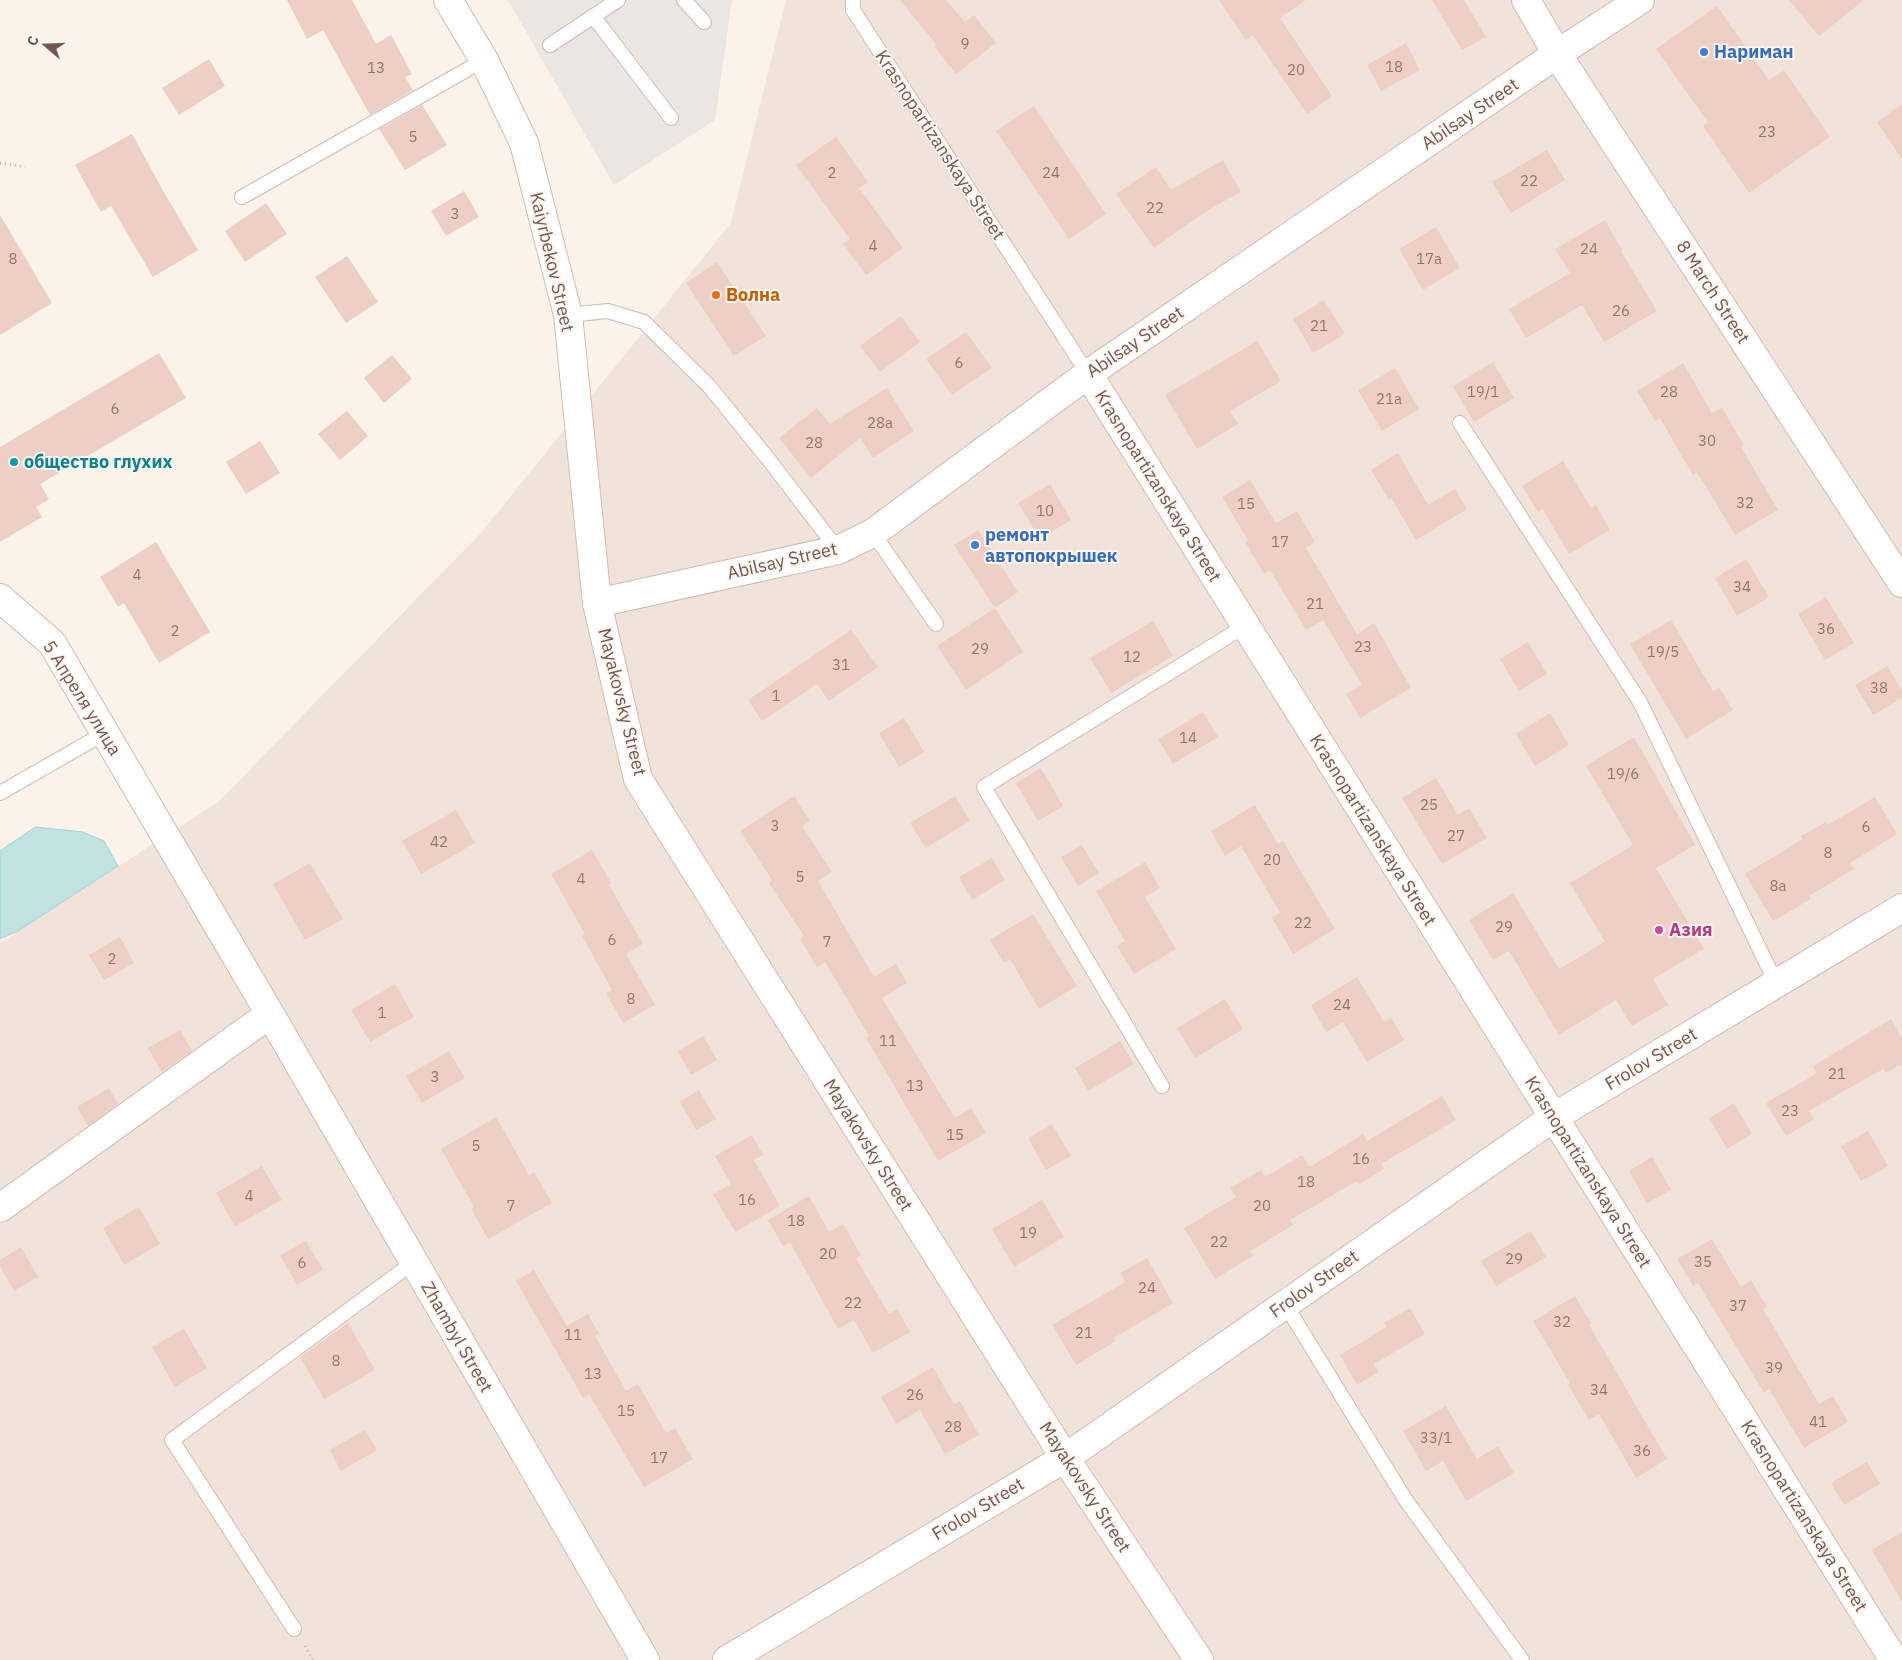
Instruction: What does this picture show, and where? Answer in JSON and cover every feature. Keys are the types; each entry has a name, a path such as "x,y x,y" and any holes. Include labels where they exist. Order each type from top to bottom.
{"street":[{"name":"Kaiyrbekov Street","path":"448,0 484,60 524,143 568,315 597,603"},
{"name":"8 March Street","path":"1526,0 1557,54 1902,583"},
{"name":"Abilsay Street","path":"597,603 838,550 873,532 1088,374 1557,54 1640,0"},
{"name":"Krasnopartizanskaya Street","path":"1088,374 1894,1660"},
{"name":"5 Апреля улица","path":"0,598 52,643 202,898"},
{"name":"Mayakovsky Street","path":"597,603 638,779 1065,1458 1199,1660"},
{"name":"Zhambyl Street","path":"202,898 645,1660"},
{"name":"Frolov Street","path":"727,1660 1065,1458 1554,1117 1902,908"},
{"path":"0,1208 270,1014"}],"lane":[{"path":"550,45 618,0"},
{"path":"684,0 704,22"},
{"name":"Krasnopartizanskaya Street","path":"853,0 853,10 1088,374"},
{"path":"593,16 671,118"},
{"path":"242,197 484,60"},
{"path":"568,315 608,311 644,322 709,386 838,550"},
{"path":"1460,423 1640,702 1776,983"},
{"path":"873,532 936,624"},
{"path":"1162,1086 984,787 1245,626"},
{"path":"0,793 105,734"},
{"path":"294,1628 172,1440 414,1262"},
{"path":"1285,1304 1405,1499 1522,1660"}],"path":[{"path":"0,164 25,167"}],"shaded area":[{"path":"508,0 732,0 715,120 614,185"},
{"path":"786,0 1902,0 1902,1660 0,1660 0,943 218,802 481,533 731,223"}],"water":[{"path":"35,827 83,832 104,841 118,866 18,931 0,939 0,851"}],"building":[{"path":"287,0 352,0 376,44 391,35 412,74 405,77 413,90 370,115 323,30 307,39"},
{"path":"900,0 946,0 965,22 974,15 996,43 956,74 934,46 936,44"},
{"path":"1219,0 1306,0 1280,18 1332,96 1307,114 1253,35 1246,40"},
{"path":"1432,0 1464,0 1486,37 1462,50"},
{"path":"1789,0 1864,0 1819,36"},
{"path":"1717,6 1769,80 1784,70 1830,137 1749,193 1703,126 1708,122 1656,49"},
{"path":"1406,43 1420,70 1381,91 1367,65"},
{"path":"209,59 225,86 179,115 162,88"},
{"path":"1902,104 1902,159 1877,122"},
{"path":"422,105 447,145 405,170 379,129"},
{"path":"1034,106 1106,214 1069,239 996,131"},
{"path":"132,134 198,250 153,277 111,206 101,212 75,165"},
{"path":"836,137 868,182 859,188 903,248 866,275 843,244 850,239 796,165"},
{"path":"1547,150 1565,180 1511,213 1492,182"},
{"path":"1223,160 1241,192 1208,210 1154,248 1116,194 1156,167 1171,190"},
{"path":"464,191 479,217 446,236 431,211"},
{"path":"266,203 287,234 245,262 225,231"},
{"path":"0,215 52,303 0,335"},
{"path":"1605,220 1657,311 1604,342 1582,305 1526,338 1509,309 1570,273 1555,249"},
{"path":"1436,227 1460,268 1423,290 1399,249"},
{"path":"347,256 378,302 346,323 315,277"},
{"path":"717,262 766,336 734,356 686,283"},
{"path":"1324,300 1345,334 1313,353 1293,319"},
{"path":"901,316 920,342 880,372 860,346"},
{"path":"966,332 992,368 952,395 926,359"},
{"path":"1257,341 1281,381 1230,411 1238,424 1197,449 1165,395"},
{"path":"159,353 186,398 40,484 49,499 36,507 42,517 0,542 0,447"},
{"path":"392,355 412,379 384,403 364,378"},
{"path":"1493,362 1514,398 1474,422 1453,386"},
{"path":"1683,363 1712,413 1722,408 1744,445 1741,447 1778,510 1735,535 1697,472 1693,475 1660,418 1655,421 1637,391"},
{"path":"1395,368 1419,409 1382,431 1358,390"},
{"path":"887,388 914,431 873,458 860,438 811,478 779,438 817,408 830,424"},
{"path":"347,411 368,436 340,460 318,434"},
{"path":"260,441 280,473 246,494 226,462"},
{"path":"1398,453 1428,505 1455,489 1467,509 1416,540 1391,498 1389,500 1371,470"},
{"path":"1563,461 1591,508 1596,505 1610,530 1569,554 1543,509 1538,512 1522,486"},
{"path":"1250,480 1276,523 1297,511 1315,542 1306,548 1357,634 1374,623 1411,688 1360,718 1346,694 1362,685 1323,620 1306,630 1270,570 1264,574 1245,542 1248,540 1222,497"},
{"path":"1050,484 1071,520 1040,539 1018,503"},
{"path":"978,530 1018,592 995,608 954,545"},
{"path":"156,542 210,632 159,663 124,603 118,607 100,577"},
{"path":"1746,559 1769,597 1737,616 1715,578"},
{"path":"1826,597 1854,643 1825,660 1798,614"},
{"path":"995,608 1023,652 966,690 937,646"},
{"path":"1671,620 1713,691 1719,687 1733,710 1686,739 1630,644"},
{"path":"1153,621 1173,656 1111,693 1090,658"},
{"path":"851,630 878,667 829,701 817,684 762,721 748,700"},
{"path":"1528,642 1547,674 1519,691 1500,659"},
{"path":"1887,666 1902,691 1902,698 1873,715 1855,685"},
{"path":"1203,712 1218,737 1173,764 1158,739"},
{"path":"1550,713 1569,745 1535,766 1516,734"},
{"path":"904,718 924,752 899,767 879,733"},
{"name":"Азия","path":"1634,737 1695,845 1656,868 1704,949 1653,979 1668,1005 1632,1026 1616,1000 1559,1035 1509,951 1493,960 1469,920 1513,893 1559,969 1605,942 1570,883 1633,845 1586,766"},
{"path":"1041,768 1063,806 1038,821 1016,783"},
{"path":"1436,778 1458,815 1469,808 1487,838 1442,864 1402,798"},
{"path":"794,796 810,821 802,826 832,872 818,881 874,977 896,964 907,983 882,998 955,1118 971,1108 986,1133 938,1161 866,1038 869,1036 825,962 817,967 800,939 804,936 769,883 772,880 740,831"},
{"path":"955,796 970,821 926,848 910,823"},
{"path":"1875,797 1897,834 1850,863 1854,869 1809,896 1811,899 1773,921 1745,874 1803,839 1801,836 1826,822 1828,825"},
{"path":"1255,805 1278,844 1283,841 1335,929 1293,954 1272,918 1280,913 1241,846 1225,856 1211,831"},
{"path":"456,810 475,843 421,874 402,841"},
{"path":"1082,845 1099,873 1078,886 1061,857"},
{"path":"592,850 612,884 609,885 643,944 626,954 655,1005 623,1023 606,993 612,990 582,936 585,934 551,874"},
{"path":"992,858 1005,880 972,900 959,877"},
{"path":"1145,862 1160,888 1145,897 1176,949 1134,974 1117,946 1125,941 1096,891"},
{"path":"310,863 343,919 305,940 273,884"},
{"path":"1033,914 1077,986 1039,1009 1010,959 1004,963 990,940"},
{"path":"120,937 134,963 104,980 89,955"},
{"path":"1357,977 1384,1022 1391,1018 1404,1040 1367,1062 1343,1022 1326,1032 1311,1005"},
{"path":"395,984 414,1017 370,1042 351,1010"},
{"path":"1225,999 1243,1029 1195,1058 1177,1028"},
{"path":"1891,1019 1902,1038 1902,1064 1886,1073 1883,1069 1809,1111 1814,1119 1786,1136 1766,1103 1817,1073 1813,1066"},
{"path":"180,1030 192,1051 162,1072 148,1048"},
{"path":"703,1036 717,1060 691,1075 678,1051"},
{"path":"1120,1041 1134,1064 1088,1091 1075,1068"},
{"path":"449,1051 465,1078 422,1103 406,1076"},
{"path":"109,1088 118,1104 88,1126 77,1107"},
{"path":"699,1090 716,1119 696,1130 680,1102"},
{"path":"1442,1096 1456,1120 1381,1164 1384,1169 1359,1184 1357,1181 1290,1220 1293,1225 1250,1251 1253,1256 1215,1279 1184,1228 1236,1197 1230,1188 1261,1170 1265,1177 1302,1155 1310,1167 1363,1134 1367,1141"},
{"path":"1734,1103 1752,1134 1727,1149 1709,1118"},
{"path":"496,1117 529,1175 534,1172 552,1203 488,1239 471,1209 474,1207 441,1149"},
{"path":"1052,1124 1071,1156 1046,1170 1028,1138"},
{"path":"1868,1131 1888,1166 1861,1181 1841,1146"},
{"path":"752,1135 763,1155 754,1160 780,1206 735,1232 713,1194 731,1184 715,1156"},
{"path":"1652,1157 1671,1190 1647,1203 1629,1171"},
{"path":"262,1166 282,1200 235,1226 216,1193"},
{"path":"809,1196 829,1232 843,1224 861,1255 856,1258 889,1314 897,1309 910,1332 873,1353 854,1320 838,1329 790,1242 783,1246 768,1220"},
{"path":"1042,1200 1064,1237 1014,1267 992,1229"},
{"path":"139,1207 160,1244 124,1265 103,1228"},
{"path":"1531,1231 1546,1257 1496,1286 1481,1261"},
{"path":"1712,1239 1741,1287 1751,1280 1767,1307 1763,1309 1819,1404 1833,1396 1848,1422 1804,1448 1769,1389 1764,1393 1698,1283 1693,1286 1677,1259"},
{"path":"306,1241 323,1270 297,1285 280,1255"},
{"path":"21,1247 38,1277 14,1291 0,1266 0,1260"},
{"path":"1147,1258 1173,1303 1114,1338 1116,1341 1076,1365 1052,1325 1125,1282 1120,1273"},
{"path":"534,1270 567,1326 588,1314 599,1334 595,1336 626,1391 638,1384 666,1433 675,1428 693,1459 644,1487 589,1394 583,1398 516,1281"},
{"path":"1575,1296 1591,1323 1589,1325 1667,1459 1636,1478 1599,1414 1589,1420 1568,1385 1570,1383 1533,1321"},
{"path":"1410,1308 1425,1334 1374,1364 1378,1372 1357,1385 1340,1355 1387,1327 1384,1323"},
{"path":"348,1323 375,1370 324,1399 300,1357"},
{"path":"184,1329 207,1368 175,1387 152,1347"},
{"path":"933,1367 954,1404 960,1401 979,1435 945,1454 920,1410 896,1424 881,1397"},
{"path":"1446,1406 1477,1459 1498,1446 1514,1473 1466,1501 1443,1461 1426,1471 1403,1431"},
{"path":"365,1430 377,1450 341,1471 330,1450"},
{"path":"1867,1462 1880,1484 1844,1505 1831,1483"},
{"path":"1902,1532 1902,1602 1872,1550"}],"place":[{"name":"Нариман","path":"1704,52"},
{"name":"Волна","path":"716,295"},
{"name":"общество глухих","path":"14,462"},
{"name":"ремонт автопокрышек","path":"975,545"},
{"name":"Азия","path":"1659,930"}]}
